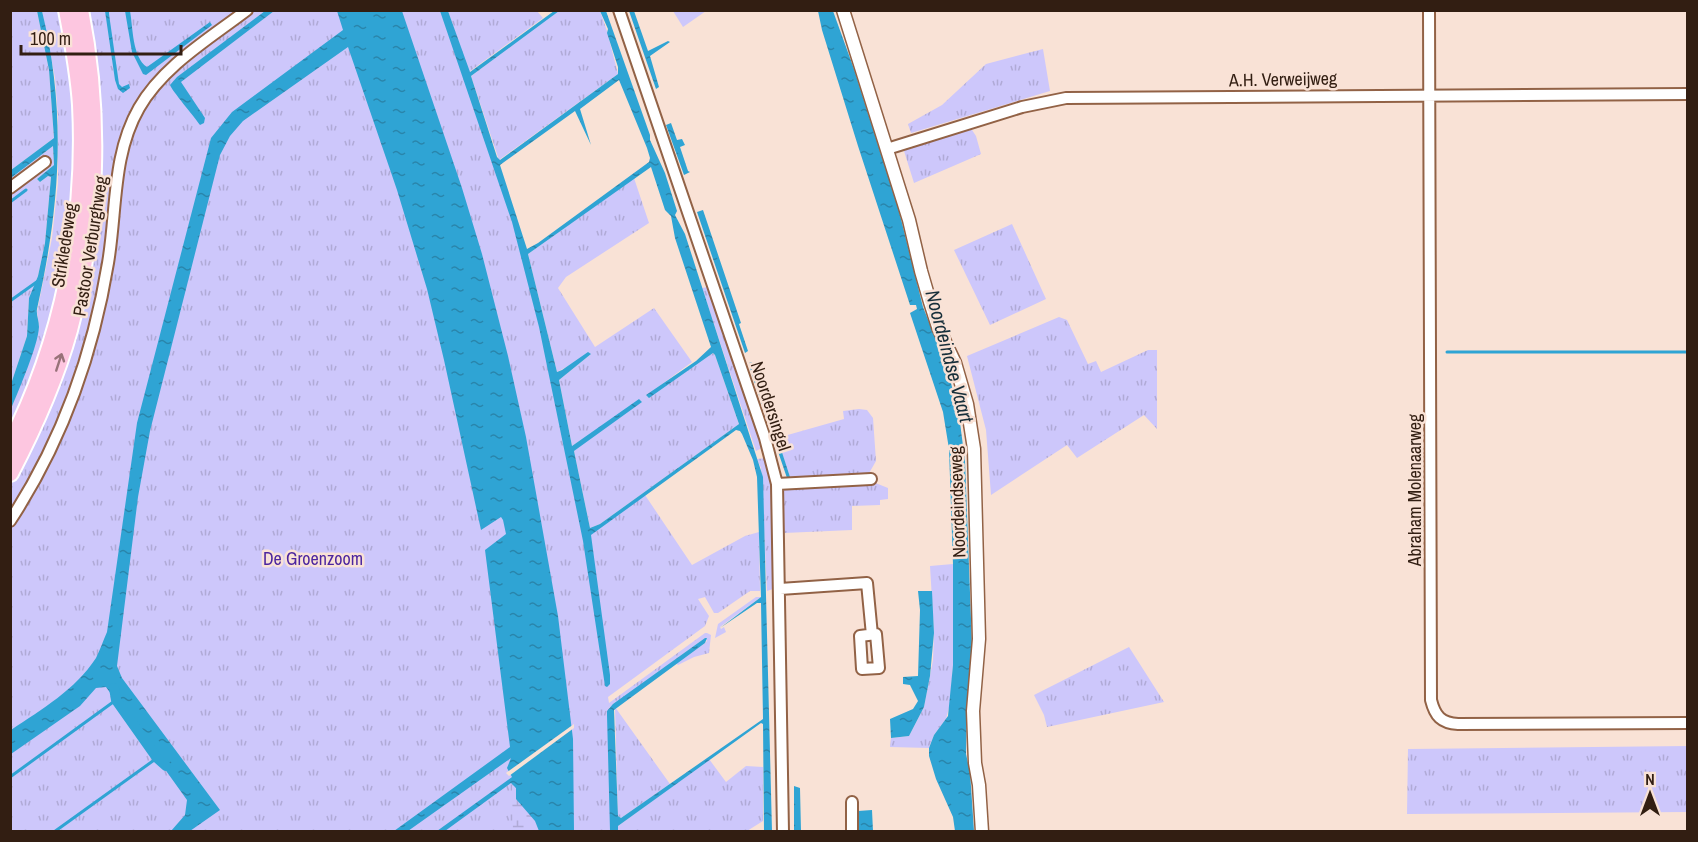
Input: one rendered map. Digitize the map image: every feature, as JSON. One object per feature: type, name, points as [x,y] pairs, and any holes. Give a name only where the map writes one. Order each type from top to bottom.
[{"type":"main road","name":"Strikledeweg","points":[[10,445],[38,381],[57,327],[77,224],[82,157],[81,104],[67,10]]},
{"type":"main road","name":"Strikledeweg","points":[[10,473],[52,381],[69,330],[88,236],[94,156],[93,105],[80,10]]},
{"type":"street","name":"Pastoor Verburghweg","points":[[10,521],[30,491],[57,437],[92,338],[108,261],[120,158],[131,123],[151,90],[166,74],[247,10]]},
{"type":"street","name":"Noordersingel","points":[[619,10],[762,427],[777,484],[783,831]]},
{"type":"street","name":"Noordeindseweg","points":[[843,10],[909,220],[938,327],[955,363],[971,426],[974,449],[979,639],[974,696],[974,740],[982,831]]},
{"type":"street","name":"Abraham Molenaarweg","points":[[1429,10],[1431,700],[1434,710],[1438,718],[1447,723],[1458,724],[1688,723]]},
{"type":"street","name":"A.H. Verweijweg","points":[[887,149],[1022,107],[1066,98],[1688,94]]},
{"type":"street","points":[[10,188],[45,162]]},
{"type":"street","points":[[777,484],[871,479]]},
{"type":"street","points":[[780,589],[867,583],[872,635]]},
{"type":"street","points":[[852,802],[852,831]]},
{"type":"green space","points":[[559,10],[600,11],[618,74],[499,160],[471,76]]},
{"type":"green space","points":[[11,11],[37,11],[49,70],[54,138],[11,170]]},
{"type":"green space","points":[[42,11],[65,11],[69,31],[78,169],[56,317],[11,438],[11,409],[39,326],[37,312],[52,238],[58,183],[58,117],[55,78]]},
{"type":"green space","name":"De Groenzoom","points":[[84,11],[443,11],[508,198],[557,388],[610,684],[590,535],[645,495],[692,565],[745,536],[759,532],[760,591],[750,591],[718,613],[714,613],[705,597],[698,599],[709,616],[705,626],[608,697],[609,703],[705,633],[711,635],[709,653],[678,665],[676,663],[705,643],[707,641],[705,638],[609,708],[613,831],[11,831],[11,528],[20,513],[92,351],[108,227],[94,302],[74,374],[46,444],[11,511],[11,478],[71,332]]},
{"type":"green space","points":[[448,11],[537,11],[543,18],[469,72]]},
{"type":"green space","points":[[673,11],[706,11],[683,27]]},
{"type":"green space","points":[[1043,49],[1050,91],[911,133],[908,124],[942,105],[986,64]]},
{"type":"green space","points":[[970,127],[976,136],[981,154],[914,183],[904,151],[917,144]]},
{"type":"green space","points":[[53,146],[54,165],[37,179],[40,182],[48,176],[51,177],[45,243],[38,276],[29,299],[27,336],[11,384],[11,178]]},
{"type":"green space","points":[[634,178],[649,223],[566,277],[558,288],[595,347],[654,308],[692,362],[646,396],[713,353],[739,424],[600,524],[590,528],[574,451],[599,428],[572,446],[559,380],[591,354],[557,372],[528,254]]},
{"type":"green space","points":[[1012,224],[1046,299],[990,325],[954,250]]},
{"type":"green space","points":[[708,287],[764,447],[756,451],[702,288]]},
{"type":"green space","points":[[1059,317],[1067,320],[1088,364],[1096,361],[1101,372],[1148,350],[1157,350],[1157,429],[1144,415],[1077,458],[1067,445],[991,495],[986,430],[967,356]]},
{"type":"green space","points":[[867,410],[873,418],[876,461],[868,475],[787,479],[790,477],[777,438],[844,419],[843,411]]},
{"type":"green space","points":[[767,458],[772,477],[776,554],[773,557],[773,578],[776,582],[773,589],[767,591],[761,468],[757,459]]},
{"type":"green space","points":[[873,482],[888,488],[888,499],[880,500],[880,505],[852,506],[852,530],[784,533],[781,504],[784,487]]},
{"type":"green space","points":[[953,564],[953,665],[950,704],[946,719],[934,735],[929,748],[890,747],[891,738],[909,736],[924,707],[933,660],[934,633],[930,566]]},
{"type":"green space","points":[[756,597],[761,597],[720,627],[721,629],[724,627],[726,632],[715,638],[718,624]]},
{"type":"green space","points":[[1129,647],[1164,702],[1047,727],[1034,695]]},
{"type":"green space","points":[[615,707],[670,784],[621,818],[618,816]]},
{"type":"green space","points":[[1687,746],[1687,812],[1407,814],[1408,749]]},
{"type":"green space","points":[[709,759],[726,782],[746,766],[763,767],[763,821],[747,831],[618,832],[618,826]]},
{"type":"green space","points":[[512,784],[516,788],[516,795],[522,806],[535,819],[539,831],[513,831]]},
{"type":"water","points":[[37,11],[42,11],[50,49],[55,87],[58,160],[51,233],[37,309],[38,335],[28,368],[11,409],[11,384],[27,336],[29,298],[38,276],[45,243],[51,177],[48,176],[40,182],[37,179],[54,165],[53,146],[11,178],[11,170],[54,138],[49,70]]},
{"type":"water","points":[[105,11],[109,11],[119,84],[122,87],[129,84],[130,88],[123,93],[118,89],[115,80]]},
{"type":"water","points":[[125,11],[130,11],[138,56],[147,67],[210,22],[212,25],[146,75],[143,74],[132,52]]},
{"type":"water","points":[[265,11],[274,11],[181,82],[205,118],[204,123],[200,125],[170,85],[177,77]]},
{"type":"water","points":[[337,11],[402,11],[482,254],[526,437],[558,616],[573,739],[574,831],[539,831],[535,821],[516,799],[516,788],[511,783],[445,831],[437,831],[512,777],[507,768],[511,758],[408,831],[394,831],[510,747],[485,550],[506,534],[501,517],[481,530],[427,289],[397,190],[348,47],[243,121],[230,136],[220,155],[150,431],[138,497],[117,666],[122,678],[220,810],[190,831],[171,831],[185,815],[187,800],[106,687],[96,688],[80,706],[11,754],[11,730],[57,698],[78,680],[96,658],[107,632],[137,423],[211,138],[232,112],[343,30]]},
{"type":"water","points":[[440,11],[448,11],[470,72],[554,11],[559,11],[471,76],[497,157],[500,160],[618,74],[618,67],[607,33],[608,29],[600,11],[606,11],[650,140],[665,173],[677,211],[675,215],[685,234],[763,477],[772,831],[764,831],[763,724],[761,723],[618,826],[618,831],[610,831],[607,711],[613,704],[707,638],[705,643],[614,710],[618,816],[621,818],[763,719],[761,603],[757,603],[720,628],[761,597],[757,477],[753,460],[742,434],[736,430],[591,535],[610,675],[610,684],[605,686],[583,541],[539,327],[512,222]],"holes":[[[619,80],[647,148],[649,162],[527,249],[500,165],[575,111],[591,145],[580,109]],[[651,167],[665,210],[671,216],[675,238],[711,347],[696,361],[646,395],[649,398],[713,353],[739,424],[600,524],[590,528],[574,451],[642,402],[639,399],[572,446],[559,380],[591,354],[588,352],[557,372],[528,254]]]},
{"type":"water","points":[[629,11],[634,11],[648,51],[670,42],[650,56],[659,87],[656,89]]},
{"type":"water","points":[[818,11],[833,11],[854,69],[899,211],[923,307],[947,367],[959,415],[965,461],[972,645],[967,701],[966,754],[970,772],[974,831],[955,831],[953,817],[936,779],[929,756],[929,748],[934,735],[948,716],[953,665],[953,564],[949,449],[943,412],[910,313],[917,309],[916,305],[910,305],[858,146]]},
{"type":"water","points":[[671,123],[677,140],[682,139],[685,145],[680,147],[690,172],[684,175],[666,125]]},
{"type":"water","points":[[703,210],[741,323],[739,324],[748,351],[745,353],[697,212]]},
{"type":"water","points":[[752,362],[790,477],[787,478],[752,375],[749,363]]},
{"type":"water","points":[[918,591],[932,591],[934,633],[930,676],[924,707],[909,736],[891,738],[890,719],[913,709],[918,701],[910,685],[903,684],[903,677],[918,676],[920,610]]},
{"type":"water","points":[[794,786],[800,788],[801,831],[794,831]]},
{"type":"water","points":[[872,810],[873,831],[858,831],[858,811]]},
{"type":"pier","points":[[574,724],[574,728],[509,776],[506,773]]},
{"type":"waterway","points":[[10,202],[26,190]]},
{"type":"waterway","points":[[10,301],[38,281]]},
{"type":"waterway","points":[[1447,352],[1688,352]]},
{"type":"waterway","points":[[114,688],[116,700],[157,758],[166,766]]},
{"type":"waterway","points":[[10,777],[116,700]]},
{"type":"waterway","points":[[54,832],[157,758]]},
{"type":"water label","name":"Noordeindse Vaart","points":[[950,356]]}]
